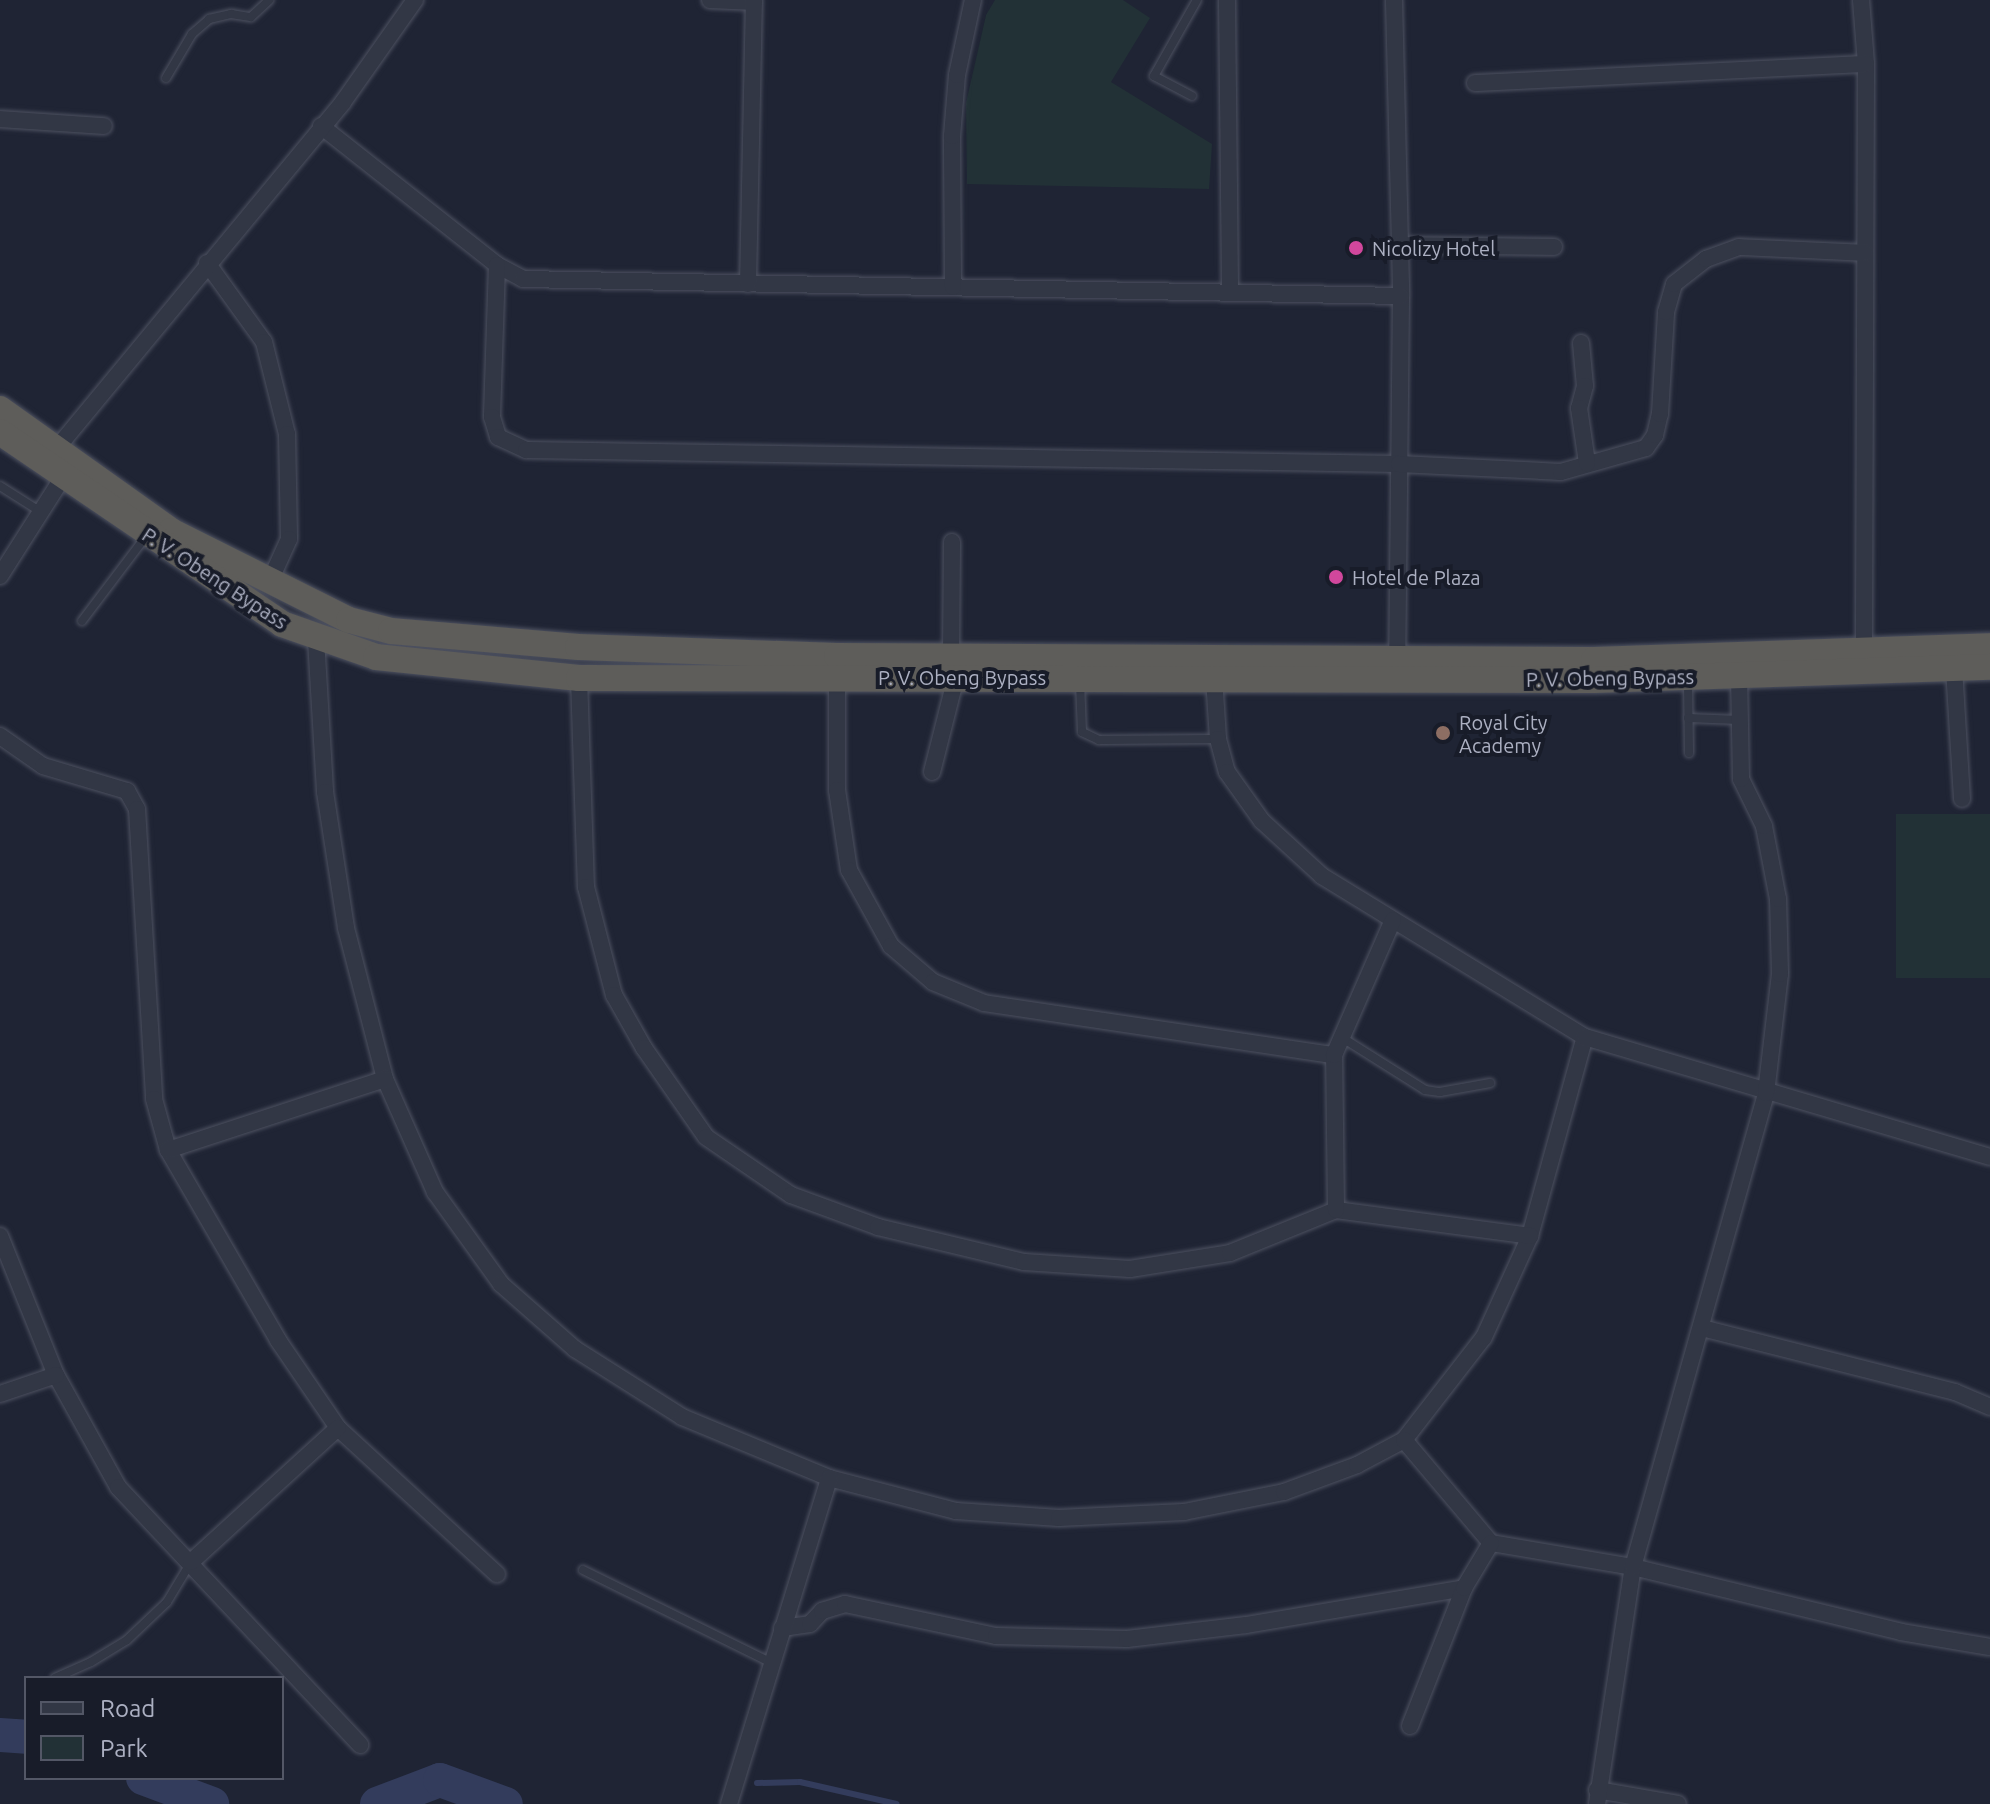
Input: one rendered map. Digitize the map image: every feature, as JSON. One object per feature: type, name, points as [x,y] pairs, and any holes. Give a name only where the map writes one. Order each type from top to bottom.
[{"type":"highway","name":"P. V. Obeng Bypass","points":[[0,409],[171,531],[269,583],[349,620],[391,631],[578,647],[837,656],[1080,677],[1214,678],[1990,646]]},
{"type":"highway","name":"P. V. Obeng Bypass","points":[[0,432],[147,535],[282,624],[316,639],[376,657],[579,678],[837,676],[954,666],[1397,669],[1687,676],[1990,667]]},
{"type":"street","points":[[57,448],[343,102],[415,0]]},
{"type":"street","points":[[710,0],[754,1],[748,284]]},
{"type":"street","points":[[953,287],[952,136],[957,75],[973,0]]},
{"type":"street","points":[[1227,0],[1230,293]]},
{"type":"street","points":[[1394,0],[1401,296],[1397,669]]},
{"type":"street","points":[[1861,0],[1866,64],[1864,651]]},
{"type":"street","points":[[1475,83],[1866,64]]},
{"type":"street","points":[[0,119],[104,126]]},
{"type":"street","points":[[321,126],[497,265],[523,279],[1401,296]]},
{"type":"street","points":[[1400,245],[1554,247]]},
{"type":"street","points":[[497,265],[492,417],[498,437],[526,450],[1399,464],[1561,472],[1646,448],[1655,435],[1660,414],[1666,312],[1674,284],[1706,259],[1739,247],[1865,253]]},
{"type":"street","points":[[207,263],[264,342],[287,434],[289,539],[269,583]]},
{"type":"street","points":[[1581,343],[1585,386],[1579,408],[1587,463]]},
{"type":"street","points":[[0,576],[7,551],[41,512],[63,477]]},
{"type":"street","points":[[932,772],[954,666],[952,542]]},
{"type":"street","points":[[316,639],[325,792],[346,928],[385,1079],[435,1192],[501,1284],[575,1349],[682,1417],[829,1478],[956,1511],[1059,1518],[1184,1512],[1284,1492],[1357,1465],[1404,1440],[1484,1337],[1530,1236],[1585,1037]]},
{"type":"street","points":[[1954,668],[1962,799]]},
{"type":"street","points":[[1678,1804],[1597,1797],[1633,1567],[1766,1093],[1780,974],[1778,899],[1764,826],[1741,779],[1739,675]]},
{"type":"street","points":[[837,676],[837,790],[849,870],[891,946],[933,982],[984,1003],[1334,1055]]},
{"type":"street","points":[[579,678],[586,887],[614,995],[644,1048],[706,1137],[791,1195],[878,1227],[1024,1262],[1130,1269],[1230,1253],[1336,1210],[1530,1236]]},
{"type":"street","points":[[1214,678],[1218,739],[1227,772],[1262,821],[1322,876],[1393,920],[1585,1037],[1990,1157]]},
{"type":"street","points":[[0,736],[43,766],[127,791],[137,809],[154,1099],[168,1150],[278,1340],[338,1428],[497,1574]]},
{"type":"street","points":[[1336,1210],[1334,1055],[1393,920]]},
{"type":"street","points":[[168,1150],[385,1079]]},
{"type":"street","points":[[0,1236],[56,1375],[118,1487],[360,1745]]},
{"type":"street","points":[[1702,1328],[1955,1392],[1990,1407]]},
{"type":"street","points":[[0,1394],[56,1375]]},
{"type":"street","points":[[191,1562],[338,1428]]},
{"type":"street","points":[[1404,1440],[1491,1543],[1633,1567],[1901,1632],[1990,1647]]},
{"type":"street","points":[[729,1804],[770,1662],[829,1478]]},
{"type":"street","points":[[1410,1726],[1464,1588],[1491,1543]]},
{"type":"street","points":[[782,1628],[810,1624],[822,1611],[845,1604],[996,1636],[1127,1639],[1246,1625],[1464,1588]]},
{"type":"lane","points":[[166,78],[192,34],[209,19],[231,14],[251,17],[269,0]]},
{"type":"lane","points":[[1192,96],[1154,76],[1197,0]]},
{"type":"lane","points":[[0,486],[41,512]]},
{"type":"lane","points":[[82,621],[147,535]]},
{"type":"lane","points":[[1687,676],[1689,753]]},
{"type":"lane","points":[[1080,677],[1082,732],[1099,740],[1218,739]]},
{"type":"lane","points":[[1688,718],[1740,720]]},
{"type":"lane","points":[[1341,1037],[1425,1090],[1440,1092],[1490,1083]]},
{"type":"lane","points":[[60,1676],[91,1662],[127,1640],[167,1602],[191,1562]]},
{"type":"lane","points":[[583,1570],[770,1662]]},
{"type":"green space","points":[[995,0],[1123,0],[1150,18],[1111,82],[1212,144],[1209,189],[967,184],[966,103],[986,15]]},
{"type":"green space","points":[[1896,814],[1990,814],[1990,978],[1896,978]]},
{"type":"waterway","points":[[0,1735],[24,1737]]},
{"type":"waterway","points":[[148,1780],[212,1804]]},
{"type":"waterway","points":[[377,1804],[440,1780],[506,1804]]},
{"type":"waterway","points":[[757,1783],[800,1782],[897,1804]]},
{"type":"place","name":"Nicolizy Hotel","points":[[1356,248]]},
{"type":"place","name":"Hotel de Plaza","points":[[1336,577]]},
{"type":"place","name":"Royal City Academy","points":[[1443,733]]}]
